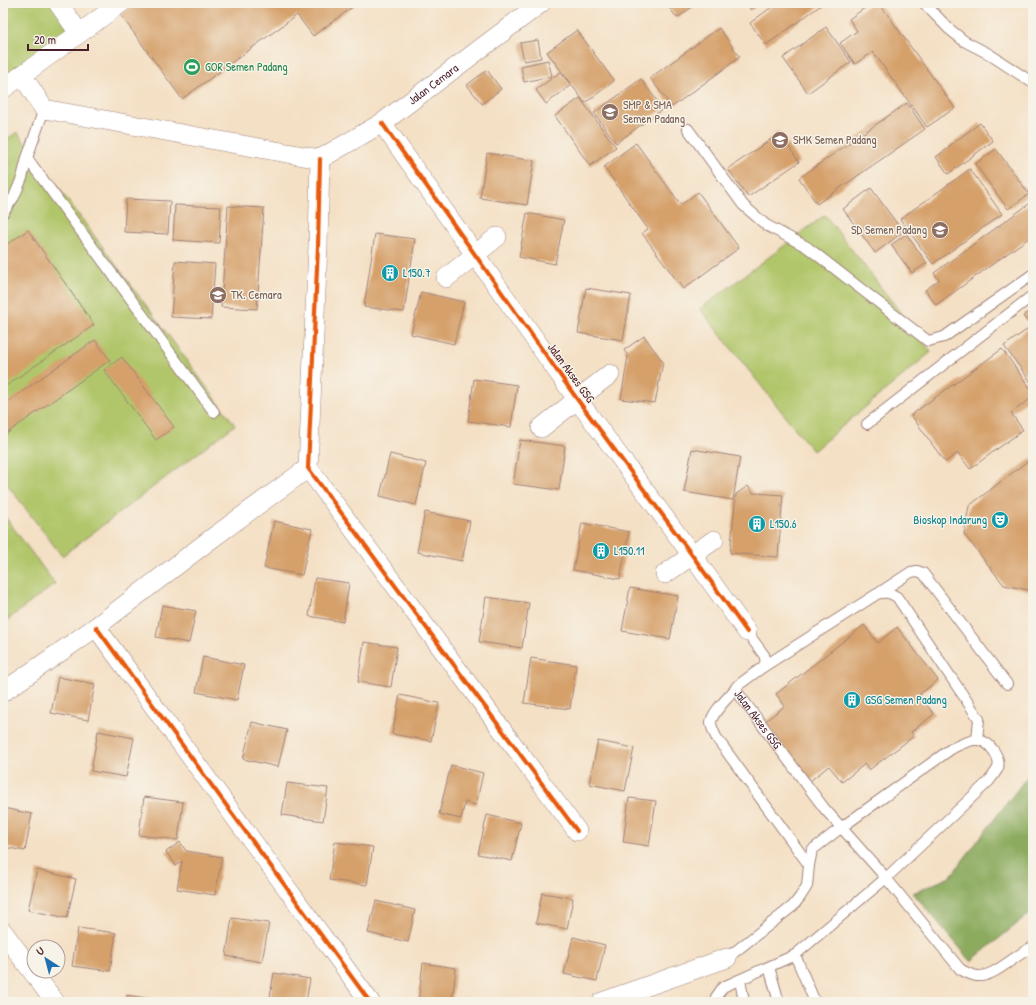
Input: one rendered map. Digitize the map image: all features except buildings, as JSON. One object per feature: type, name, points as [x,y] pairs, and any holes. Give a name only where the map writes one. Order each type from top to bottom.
[{"type":"street","points":[[58,3],[79,33]]},
{"type":"street","points":[[3,89],[121,3]]},
{"type":"street","name":"Jalan Cemara","points":[[320,159],[382,123],[541,3]]},
{"type":"street","points":[[22,75],[44,109],[320,159],[308,468],[577,831]]},
{"type":"street","name":"Jalan Akses GSG","points":[[382,123],[577,399],[747,632]]},
{"type":"street","points":[[446,278],[497,237]]},
{"type":"street","points":[[541,428],[610,374]]},
{"type":"street","points":[[3,692],[96,627],[207,542],[308,468]]},
{"type":"street","points":[[665,574],[714,540]]},
{"type":"street","points":[[96,627],[370,1002]]},
{"type":"street","points":[[3,932],[55,1002]]},
{"type":"street","points":[[602,1002],[727,958]]},
{"type":"lane","points":[[924,3],[948,28],[964,41],[1033,82]]},
{"type":"lane","points":[[3,213],[14,197],[22,178],[27,158],[44,109]]},
{"type":"lane","points":[[688,129],[743,205],[766,225],[807,247],[928,341],[944,337],[1033,274]]},
{"type":"lane","points":[[27,158],[214,412]]},
{"type":"lane","points":[[867,424],[1033,295]]},
{"type":"lane","points":[[763,667],[911,572],[918,571],[923,573],[1007,684]]},
{"type":"lane","points":[[877,594],[883,592],[890,593],[897,597],[979,719],[977,740]]},
{"type":"lane","name":"Jalan Akses GSG","points":[[747,632],[766,659],[766,664],[737,686],[736,688],[738,693],[824,808],[886,878],[960,969],[969,974],[979,976],[991,974],[1033,947]]},
{"type":"lane","points":[[736,688],[715,713],[711,722],[712,728],[716,737],[809,865]]},
{"type":"lane","points":[[715,1002],[716,997],[724,987],[795,955],[886,878],[989,781],[997,769],[998,762],[996,753],[987,744],[977,740],[951,749],[842,827],[812,850],[807,886],[793,906],[727,958]]},
{"type":"lane","points":[[795,955],[814,1002]]},
{"type":"lane","points":[[769,967],[778,1002]]},
{"type":"lane","points":[[740,980],[744,1002]]},
{"type":"green space","points":[[3,3],[51,3],[67,25],[66,33],[4,75],[3,73]]},
{"type":"green space","points":[[17,132],[235,425],[62,556],[3,479],[3,142]]},
{"type":"green space","points":[[825,215],[931,352],[813,451],[700,309]]},
{"type":"green space","points":[[3,514],[55,584],[3,623]]},
{"type":"green space","points":[[1033,769],[1033,911],[971,961],[913,893],[950,877]]},
{"type":"cycle path","points":[[382,123],[577,399],[747,632]]},
{"type":"cycle path","points":[[320,159],[318,246],[308,468],[577,831]]},
{"type":"cycle path","points":[[96,627],[370,1002]]},
{"type":"place","name":"GOR Semen Padang","points":[[192,67]]},
{"type":"place","name":"SMP & SMA Semen Padang","points":[[610,112]]},
{"type":"place","name":"SMK Semen Padang","points":[[780,140]]},
{"type":"place","name":"SD Semen Padang","points":[[940,230]]},
{"type":"place","name":"L150.7","points":[[390,273]]},
{"type":"place","name":"TK. Cemara","points":[[218,295]]},
{"type":"place","name":"Bioskop Indarung","points":[[1000,520]]},
{"type":"place","name":"L150.6","points":[[757,524]]},
{"type":"place","name":"L150.11","points":[[601,551]]},
{"type":"place","name":"GSG Semen Padang","points":[[852,700]]}]
